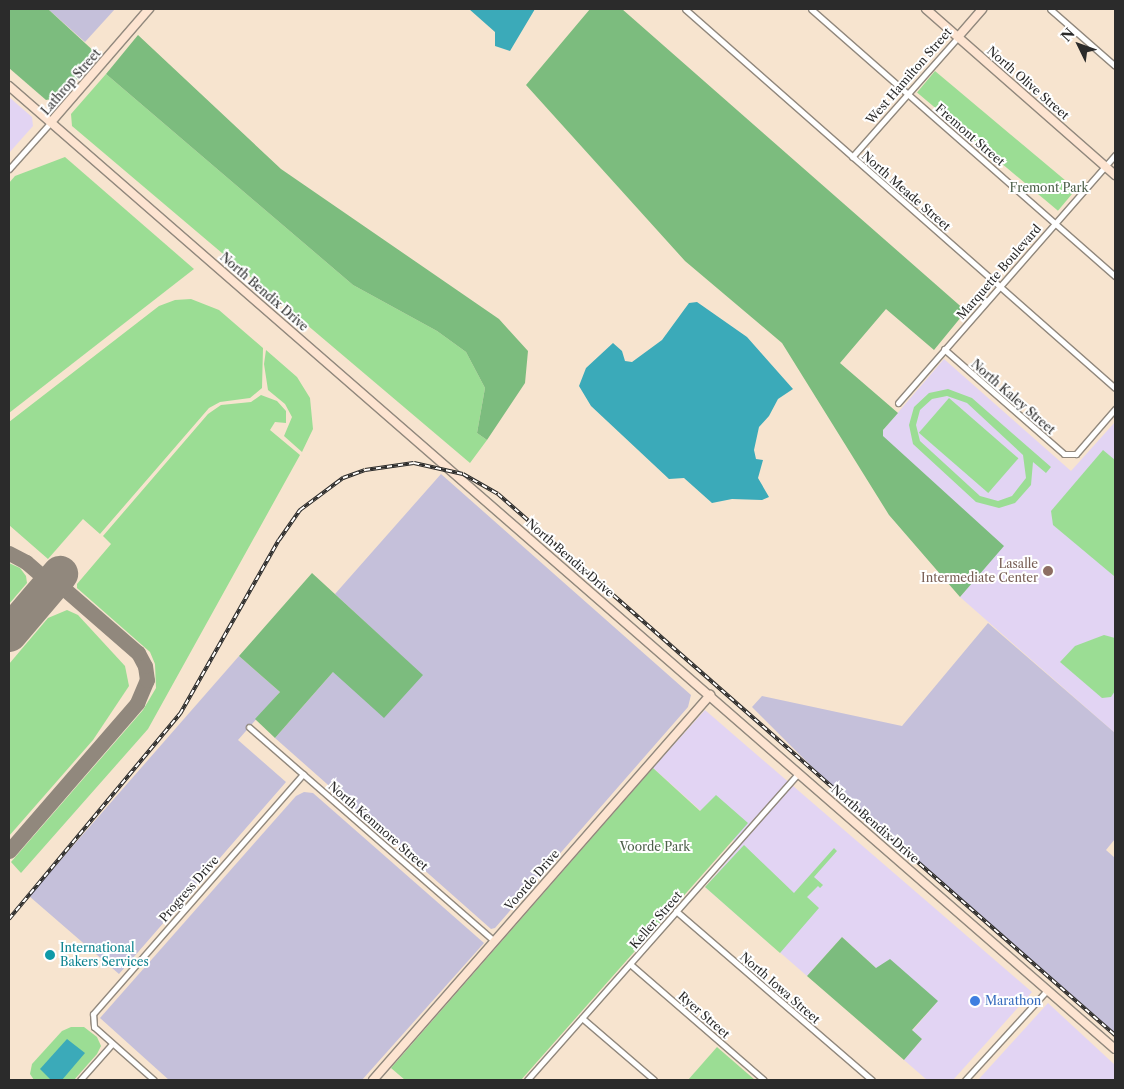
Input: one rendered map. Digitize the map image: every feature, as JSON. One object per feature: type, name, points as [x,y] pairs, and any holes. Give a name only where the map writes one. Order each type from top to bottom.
[{"type":"street","name":"Lathrop Street","points":[[9,170],[149,9]]},
{"type":"street","name":"North Meade Street","points":[[685,9],[1115,388]]},
{"type":"street","name":"Fremont Street","points":[[811,9],[1115,276]]},
{"type":"street","name":"North Olive Street","points":[[926,9],[1115,175]]},
{"type":"street","name":"West Hamilton Street","points":[[852,157],[982,9]]},
{"type":"street","points":[[1050,9],[1115,66]]},
{"type":"street","name":"North Bendix Drive","points":[[9,86],[1115,1049]]},
{"type":"street","name":"Marquette Boulevard","points":[[898,403],[1115,154]]},
{"type":"street","name":"North Kaley Street","points":[[944,349],[1064,454],[1071,456],[1115,410]]},
{"type":"street","name":"Voorde Drive","points":[[373,1080],[710,695]]},
{"type":"street","name":"North Kenmore Street","points":[[249,727],[494,941]]},
{"type":"street","name":"Keller Street","points":[[527,1080],[799,773]]},
{"type":"street","name":"Progress Drive","points":[[112,1044],[94,1027],[91,1019],[303,774]]},
{"type":"street","name":"North Iowa Street","points":[[676,911],[872,1080]]},
{"type":"street","name":"Ryer Street","points":[[630,964],[764,1080]]},
{"type":"street","points":[[965,1080],[1048,989]]},
{"type":"street","points":[[582,1018],[654,1080]]},
{"type":"street","points":[[80,1080],[112,1044],[154,1080]]},
{"type":"shaded area","points":[[48,9],[115,9],[85,42]]},
{"type":"shaded area","points":[[9,97],[32,117],[33,126],[9,153]]},
{"type":"shaded area","name":"Lasalle Intermediate Center","points":[[944,359],[1071,471],[1115,422],[1115,733],[960,597],[1003,546],[882,436],[883,430]]},
{"type":"shaded area","points":[[441,474],[691,695],[688,707],[495,928],[491,929],[275,738],[333,672],[422,675],[335,594]]},
{"type":"shaded area","points":[[988,623],[1115,733],[1115,839],[1106,850],[1115,858],[1115,1033],[816,771],[752,707],[762,696],[902,726]]},
{"type":"shaded area","points":[[239,656],[280,692],[238,740],[286,782],[119,974],[29,896]]},
{"type":"shaded area","points":[[705,710],[1032,992],[953,1080],[927,1080],[904,1060],[922,1039],[912,1031],[937,1002],[876,968],[842,937],[807,976],[705,887],[740,846],[653,768]]},
{"type":"shaded area","points":[[304,792],[313,793],[484,943],[362,1080],[169,1080],[100,1018],[296,796]]},
{"type":"shaded area","points":[[1048,1003],[1115,1065],[1115,1080],[978,1080]]},
{"type":"green space","points":[[9,9],[48,9],[98,55],[62,97],[46,100],[9,68]]},
{"type":"green space","points":[[590,9],[622,9],[966,311],[934,350],[886,309],[840,363],[898,413],[883,430],[883,436],[1004,546],[960,597],[889,515],[782,343],[685,261],[526,85]]},
{"type":"green space","points":[[138,35],[281,169],[499,319],[528,351],[525,383],[487,440],[477,433],[485,388],[466,352],[437,331],[353,285],[106,74]]},
{"type":"green space","name":"Fremont Park","points":[[935,71],[1076,189],[1058,211],[917,92]]},
{"type":"green space","points":[[106,74],[353,285],[437,331],[466,352],[485,388],[477,433],[487,440],[470,463],[72,126],[71,114]]},
{"type":"green space","points":[[65,157],[194,269],[9,413],[9,183],[15,176]]},
{"type":"green space","points":[[191,299],[219,310],[263,348],[262,388],[250,398],[220,402],[209,408],[100,534],[83,519],[48,559],[9,525],[9,422],[159,306],[175,300]]},
{"type":"green space","points":[[266,350],[297,377],[310,398],[313,429],[302,452],[284,436],[292,417],[285,404],[268,390],[264,364]]},
{"type":"green space","points":[[948,389],[972,398],[1051,467],[1046,473],[1033,462],[1031,485],[1015,503],[999,508],[976,502],[913,444],[909,425],[914,407],[929,393]],"holes":[[[947,396],[967,403],[1023,455],[1026,478],[1012,496],[998,501],[980,496],[920,441],[916,425],[920,410],[932,399]]]},
{"type":"green space","points":[[261,395],[277,401],[286,411],[286,423],[275,422],[270,430],[300,455],[148,729],[21,873],[11,862],[143,710],[156,688],[155,664],[150,652],[77,588],[77,584],[111,544],[103,536],[208,414],[221,405],[251,402]]},
{"type":"green space","points":[[949,398],[1018,458],[988,493],[919,433]]},
{"type":"green space","points":[[1103,450],[1115,460],[1114,576],[1053,525],[1051,511]]},
{"type":"green space","points":[[9,563],[20,568],[26,576],[27,583],[9,604]]},
{"type":"green space","points":[[312,573],[423,675],[384,718],[333,672],[275,738],[255,719],[280,692],[239,656]]},
{"type":"green space","points":[[67,610],[78,615],[125,666],[129,686],[93,740],[9,836],[9,664],[48,618]]},
{"type":"green space","points":[[1104,635],[1115,638],[1115,691],[1111,697],[1102,698],[1060,662],[1075,646]]},
{"type":"green space","name":"Voorde Park","points":[[653,768],[700,811],[716,795],[748,823],[521,1080],[405,1080],[391,1068]]},
{"type":"green space","points":[[744,845],[794,893],[834,848],[837,851],[814,877],[823,885],[820,888],[818,886],[807,897],[819,908],[780,953],[705,887]]},
{"type":"green space","points":[[842,937],[876,968],[890,959],[938,1001],[912,1030],[922,1039],[904,1060],[807,976]]},
{"type":"green space","points":[[71,1027],[84,1027],[97,1037],[101,1046],[97,1054],[74,1080],[34,1080],[30,1074],[32,1064],[62,1031]]},
{"type":"green space","points":[[717,1047],[755,1080],[688,1080]]},
{"type":"water","points":[[469,9],[535,9],[510,51],[495,46],[495,32]]},
{"type":"water","points":[[697,302],[747,337],[793,389],[778,399],[769,416],[759,427],[754,450],[756,459],[763,460],[758,478],[769,497],[762,500],[732,499],[712,503],[684,478],[669,479],[591,406],[579,386],[586,368],[613,343],[622,351],[625,361],[632,362],[662,340],[689,303]]},
{"type":"water","points":[[67,1039],[85,1053],[62,1080],[51,1080],[40,1069]]},
{"type":"taxiway","points":[[9,553],[26,562],[51,584]]},
{"type":"taxiway","points":[[9,851],[137,703],[147,680],[145,666],[138,653],[54,580]]},
{"type":"runway","points":[[9,634],[60,574]]},
{"type":"railway","points":[[9,919],[180,714],[279,540],[300,510],[343,478],[365,470],[414,463],[463,474],[498,494],[1115,1035]]},
{"type":"place","name":"Lasalle Intermediate Center","points":[[1048,571]]},
{"type":"place","name":"International Bakers Services","points":[[50,955]]},
{"type":"place","name":"Marathon","points":[[975,1001]]}]
